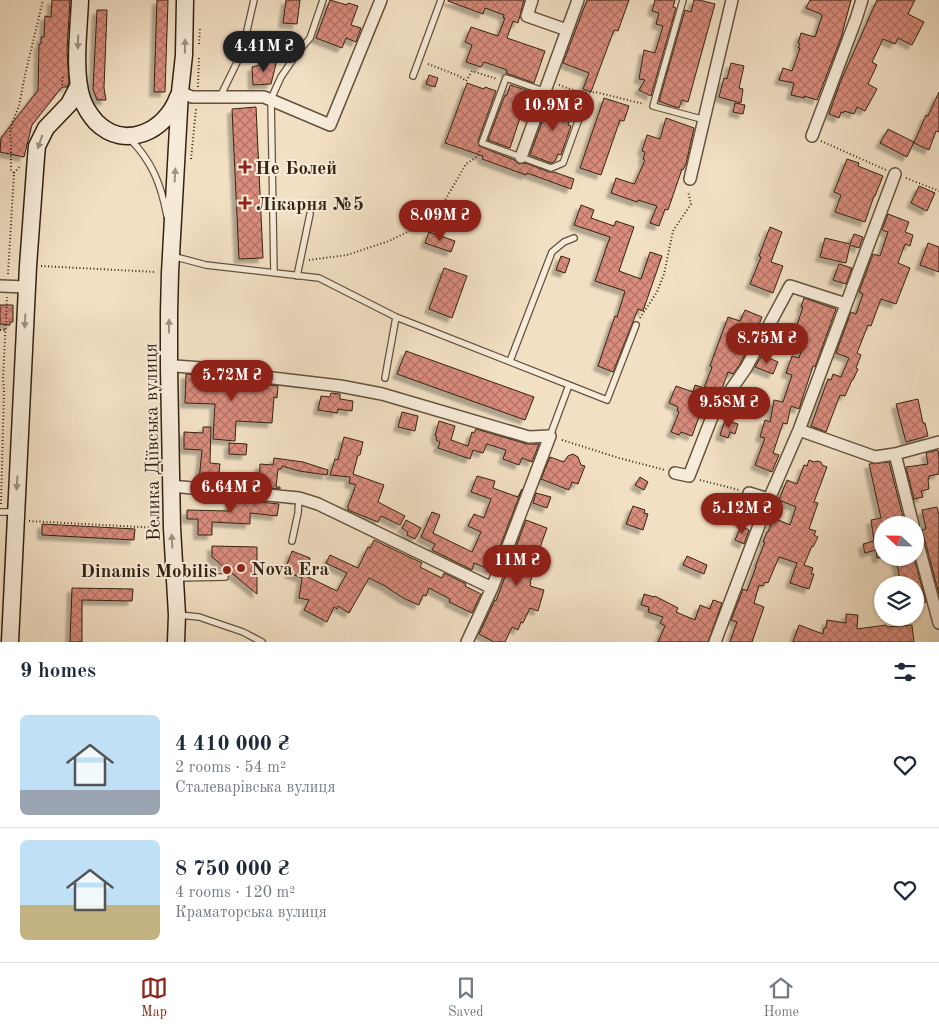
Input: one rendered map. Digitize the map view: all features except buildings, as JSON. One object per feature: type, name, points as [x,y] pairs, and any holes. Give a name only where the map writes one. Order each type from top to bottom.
[{"type":"main road","name":"Велика Діївська вулиця","points":[[80,0],[79,85],[82,100],[88,112],[100,125],[110,132],[122,136],[144,134],[154,128],[170,112],[180,92]]},
{"type":"main road","name":"Велика Діївська вулиця","points":[[176,642],[177,615],[172,528],[168,367],[171,249],[180,92],[184,56],[185,0]]},
{"type":"main road","points":[[10,642],[8,514],[37,146],[46,128],[69,104],[79,85]]},
{"type":"street","points":[[180,92],[192,97],[264,96],[330,125],[381,0]]},
{"type":"street","points":[[532,0],[527,16],[567,30]]},
{"type":"street","points":[[521,157],[578,0]]},
{"type":"street","points":[[690,179],[732,0]]},
{"type":"street","points":[[812,136],[862,0]]},
{"type":"street","points":[[715,642],[769,499],[799,430],[895,174]]},
{"type":"street","points":[[4,286],[27,287]]},
{"type":"street","points":[[675,472],[689,476],[712,417],[746,368],[790,286],[846,304]]},
{"type":"street","points":[[168,367],[215,369],[247,375],[340,386],[382,394],[529,437],[550,436],[492,588],[467,642]]},
{"type":"street","points":[[799,430],[875,457],[895,454],[939,442]]},
{"type":"street","points":[[895,454],[911,516]]},
{"type":"street","points":[[171,486],[299,498],[318,504],[492,588]]},
{"type":"street","points":[[749,493],[769,499]]},
{"type":"street","points":[[924,566],[939,623]]},
{"type":"lane","points":[[220,98],[242,52],[254,0]]},
{"type":"lane","points":[[274,273],[271,99],[281,77],[310,38],[323,0]]},
{"type":"lane","points":[[413,76],[442,0]]},
{"type":"lane","points":[[683,0],[653,106],[704,120]]},
{"type":"lane","points":[[506,78],[546,86],[575,102],[580,116],[563,163],[551,168],[482,143],[506,78]]},
{"type":"lane","name":"Велика Діївська вулиця","points":[[122,136],[129,138],[138,148],[157,177],[162,193],[171,249]]},
{"type":"lane","points":[[297,276],[310,214]]},
{"type":"lane","points":[[510,361],[552,252],[564,242],[574,238]]},
{"type":"lane","points":[[171,249],[206,265],[319,278],[396,317],[608,400],[636,325]]},
{"type":"lane","points":[[385,378],[396,317]]},
{"type":"lane","points":[[550,436],[569,385]]},
{"type":"lane","points":[[292,541],[299,498]]},
{"type":"lane","points":[[174,578],[225,578]]},
{"type":"lane","points":[[177,615],[199,617],[243,632],[262,642]]},
{"type":"path","points":[[42,0],[19,106],[12,122],[10,134],[12,139],[11,170],[14,173],[4,286],[3,379],[8,514],[172,528]]},
{"type":"path","points":[[419,61],[466,80],[472,70],[504,82]]},
{"type":"path","points":[[62,90],[63,71]]},
{"type":"path","points":[[546,86],[590,94],[595,92],[653,106]]},
{"type":"path","points":[[812,136],[895,174],[939,191]]},
{"type":"path","points":[[300,261],[348,254],[389,241],[424,223],[444,202],[466,164],[478,156],[482,143]]},
{"type":"path","points":[[14,173],[23,163]]},
{"type":"path","points":[[636,325],[657,292],[664,274],[673,231],[691,204],[688,192],[690,179]]},
{"type":"path","points":[[28,266],[170,272]]},
{"type":"path","points":[[0,330],[5,330]]},
{"type":"path","points":[[550,436],[602,453],[675,472]]},
{"type":"path","points":[[689,476],[749,493]]},
{"type":"place","name":"Не Болей","points":[[245,167]]},
{"type":"place","name":"Лікарня №5","points":[[245,203]]},
{"type":"place","name":"Nova Era","points":[[241,568]]},
{"type":"place","name":"Dinamis Mobilis","points":[[227,570]]}]
